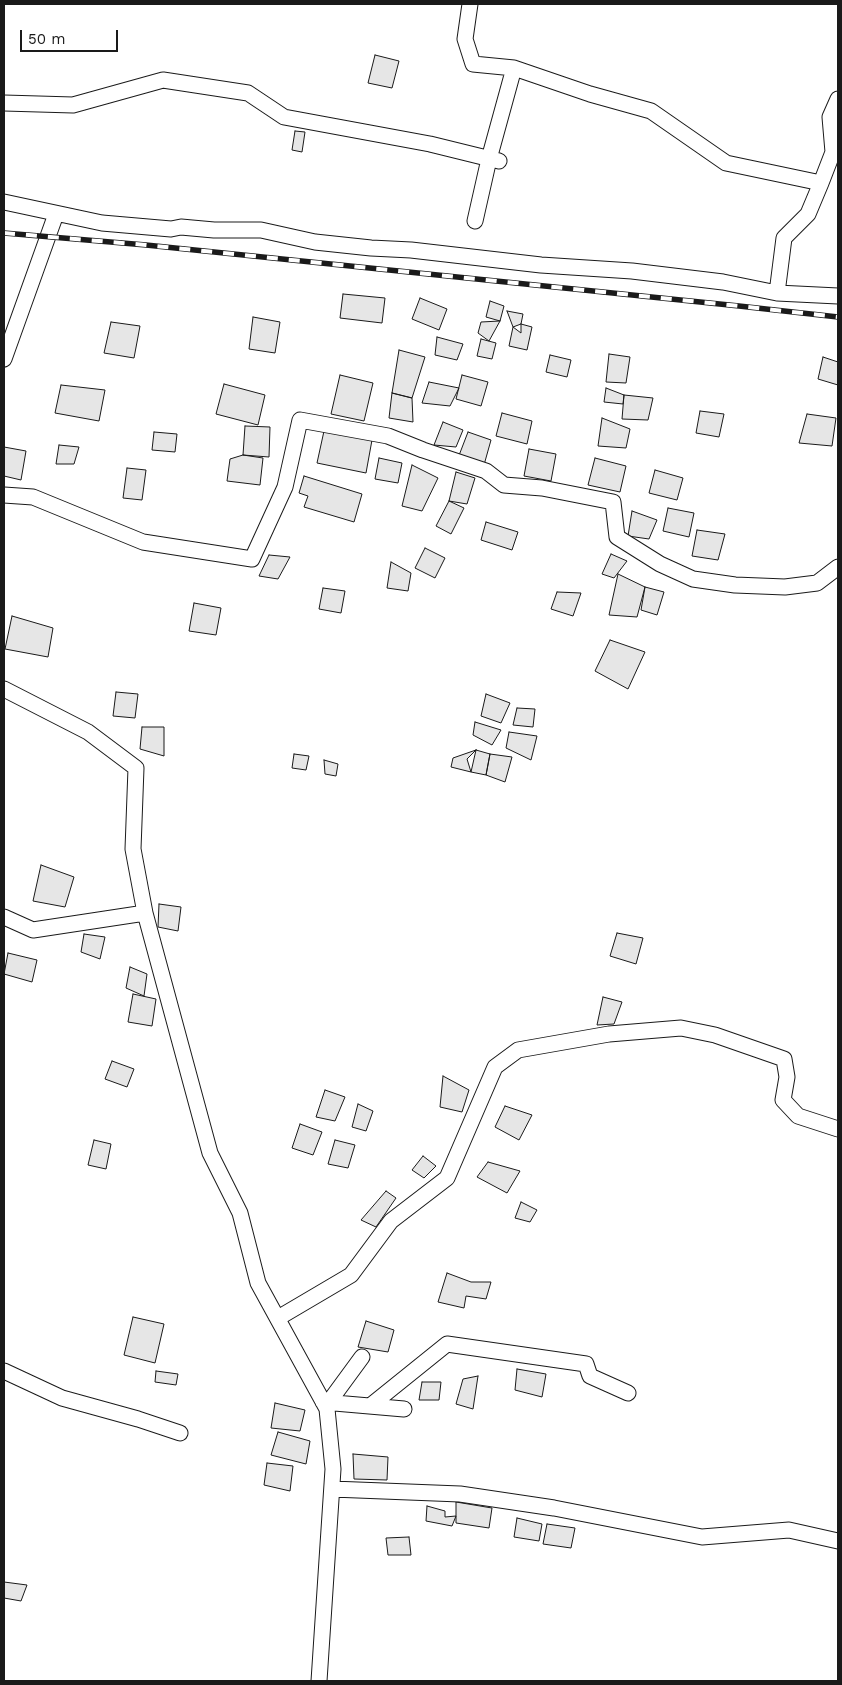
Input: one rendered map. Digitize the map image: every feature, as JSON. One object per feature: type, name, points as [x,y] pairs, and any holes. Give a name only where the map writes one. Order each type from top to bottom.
[{"type":"street","points":[[470,4],[465,39],[473,64],[514,68],[590,94],[650,111],[726,163],[821,183]]},
{"type":"street","points":[[475,221],[494,160],[514,68]]},
{"type":"street","points":[[4,103],[73,105],[163,80],[248,93],[284,117],[430,144],[494,160]]},
{"type":"street","points":[[777,293],[784,238],[808,214],[833,152],[830,117],[838,98]]},
{"type":"street","points":[[4,202],[102,223],[171,229],[181,226],[214,230],[261,230],[315,242],[723,282],[777,293],[838,296]]},
{"type":"street","points":[[4,359],[8,334],[56,214]]},
{"type":"street","points":[[4,495],[33,497],[143,542],[252,559],[284,487],[300,420],[388,436],[486,471],[504,485],[542,488],[613,502],[617,537],[660,564],[693,579],[735,585],[785,588],[817,583],[838,567]]},
{"type":"street","points":[[4,689],[88,732],[136,768],[133,848],[145,914],[210,1153],[240,1213],[258,1282],[326,1402],[328,1410],[333,1469],[319,1681]]},
{"type":"street","points":[[4,917],[33,930],[145,914]]},
{"type":"street","points":[[278,1318],[351,1275],[390,1221],[447,1178],[495,1067],[518,1050],[609,1034],[681,1028],[715,1035],[784,1059],[787,1077],[782,1100],[798,1116],[838,1129]]},
{"type":"street","points":[[370,1406],[447,1344],[586,1364],[590,1376],[628,1393]]},
{"type":"street","points":[[326,1402],[362,1357]]},
{"type":"street","points":[[4,1371],[62,1398],[180,1433]]},
{"type":"street","points":[[326,1402],[404,1408]]},
{"type":"street","points":[[332,1489],[460,1494],[554,1508],[702,1537],[789,1530],[838,1541]]},
{"type":"building","points":[[375,55],[399,61],[392,88],[368,83]]},
{"type":"building","points":[[295,131],[305,132],[302,152],[292,150]]},
{"type":"building","points":[[343,294],[385,298],[382,323],[340,318]]},
{"type":"building","points":[[420,298],[447,309],[439,330],[412,319]]},
{"type":"building","points":[[490,301],[504,306],[500,321],[486,317]]},
{"type":"building","points":[[507,311],[523,314],[521,324],[513,327]]},
{"type":"building","points":[[253,317],[280,322],[275,353],[249,349]]},
{"type":"building","points":[[500,321],[489,341],[478,333],[481,322]]},
{"type":"building","points":[[111,322],[140,326],[134,358],[104,353]]},
{"type":"building","points":[[521,324],[532,327],[527,350],[509,346],[513,327],[521,333]]},
{"type":"building","points":[[437,337],[463,344],[457,360],[435,355]]},
{"type":"building","points":[[481,339],[496,343],[492,359],[477,356]]},
{"type":"building","points":[[399,350],[425,357],[412,398],[392,393]]},
{"type":"building","points":[[609,354],[630,357],[626,383],[606,382]]},
{"type":"building","points":[[550,355],[571,360],[567,377],[546,372]]},
{"type":"building","points":[[823,357],[838,362],[838,385],[818,379]]},
{"type":"building","points":[[340,375],[373,383],[364,421],[331,414]]},
{"type":"building","points":[[462,375],[488,382],[481,406],[456,399]]},
{"type":"building","points":[[429,382],[459,388],[450,406],[422,403]]},
{"type":"building","points":[[224,384],[265,395],[258,425],[216,414]]},
{"type":"building","points":[[61,385],[105,390],[99,421],[55,413]]},
{"type":"building","points":[[606,388],[624,395],[623,404],[604,402]]},
{"type":"building","points":[[392,393],[412,398],[413,422],[389,418]]},
{"type":"building","points":[[624,395],[653,398],[648,420],[622,419]]},
{"type":"building","points":[[700,411],[724,414],[719,437],[696,433]]},
{"type":"building","points":[[502,413],[532,421],[527,444],[496,436]]},
{"type":"building","points":[[807,414],[836,418],[832,446],[799,443]]},
{"type":"building","points":[[602,418],[630,429],[626,448],[598,446]]},
{"type":"building","points":[[443,422],[463,430],[456,447],[434,445]]},
{"type":"building","points":[[245,426],[270,427],[269,457],[243,455]]},
{"type":"building","points":[[324,431],[372,440],[366,473],[317,463]]},
{"type":"building","points":[[154,432],[177,434],[175,452],[152,450]]},
{"type":"building","points":[[468,432],[491,440],[484,465],[458,458]]},
{"type":"building","points":[[59,445],[79,447],[74,464],[56,464]]},
{"type":"building","points":[[4,447],[26,451],[21,480],[4,476]]},
{"type":"building","points":[[529,449],[556,454],[551,481],[524,476]]},
{"type":"building","points":[[243,455],[263,458],[260,485],[227,481],[230,459]]},
{"type":"building","points":[[379,458],[402,463],[398,483],[375,479]]},
{"type":"building","points":[[595,458],[626,466],[620,492],[588,485]]},
{"type":"building","points":[[412,465],[438,478],[422,511],[402,506]]},
{"type":"building","points":[[127,468],[146,470],[142,500],[123,498]]},
{"type":"building","points":[[655,470],[683,478],[677,500],[649,493]]},
{"type":"building","points":[[456,472],[475,478],[467,504],[449,501]]},
{"type":"building","points":[[304,476],[362,494],[354,522],[304,507],[308,496],[299,493]]},
{"type":"building","points":[[449,501],[464,508],[451,534],[436,526]]},
{"type":"building","points":[[668,508],[694,513],[689,537],[663,531]]},
{"type":"building","points":[[632,511],[657,520],[649,539],[628,536]]},
{"type":"building","points":[[486,522],[518,532],[512,550],[481,540]]},
{"type":"building","points":[[697,530],[725,534],[718,560],[692,556]]},
{"type":"building","points":[[425,548],[445,558],[435,578],[415,568]]},
{"type":"building","points":[[611,554],[627,561],[614,578],[602,574]]},
{"type":"building","points":[[269,555],[290,557],[278,579],[259,576]]},
{"type":"building","points":[[391,562],[411,573],[408,591],[387,588]]},
{"type":"building","points":[[618,574],[645,587],[637,617],[609,615]]},
{"type":"building","points":[[645,587],[664,592],[657,615],[641,610]]},
{"type":"building","points":[[323,588],[345,591],[341,613],[319,609]]},
{"type":"building","points":[[557,592],[581,593],[573,616],[551,609]]},
{"type":"building","points":[[194,603],[221,608],[216,635],[189,631]]},
{"type":"building","points":[[12,616],[53,628],[48,657],[5,649]]},
{"type":"building","points":[[610,640],[645,652],[628,689],[595,671]]},
{"type":"building","points":[[116,692],[138,694],[135,718],[113,716]]},
{"type":"building","points":[[486,694],[510,703],[501,723],[481,716]]},
{"type":"building","points":[[517,708],[535,709],[533,727],[513,725]]},
{"type":"building","points":[[475,722],[501,730],[492,745],[473,735]]},
{"type":"building","points":[[142,727],[164,727],[164,756],[140,749]]},
{"type":"building","points":[[509,732],[537,736],[531,760],[506,748]]},
{"type":"building","points":[[476,750],[490,754],[486,775],[471,772]]},
{"type":"building","points":[[476,750],[467,759],[471,772],[451,767],[453,758]]},
{"type":"building","points":[[294,754],[309,756],[306,770],[292,768]]},
{"type":"building","points":[[490,754],[512,757],[505,782],[486,775]]},
{"type":"building","points":[[324,760],[338,764],[336,776],[325,774]]},
{"type":"building","points":[[41,865],[74,877],[65,907],[33,901]]},
{"type":"building","points":[[159,904],[181,907],[178,931],[158,927]]},
{"type":"building","points":[[617,933],[643,938],[636,964],[610,956]]},
{"type":"building","points":[[84,934],[105,937],[100,959],[81,952]]},
{"type":"building","points":[[8,953],[37,960],[32,982],[4,974]]},
{"type":"building","points":[[130,967],[147,974],[144,996],[126,988]]},
{"type":"building","points":[[133,994],[156,999],[152,1026],[128,1022]]},
{"type":"building","points":[[603,997],[622,1002],[614,1024],[597,1025]]},
{"type":"building","points":[[112,1061],[134,1069],[127,1087],[105,1079]]},
{"type":"building","points":[[443,1076],[469,1090],[462,1112],[440,1107]]},
{"type":"building","points":[[325,1090],[345,1097],[335,1121],[316,1117]]},
{"type":"building","points":[[358,1104],[373,1111],[366,1131],[352,1127]]},
{"type":"building","points":[[505,1106],[532,1115],[519,1140],[495,1127]]},
{"type":"building","points":[[300,1124],[322,1132],[313,1155],[292,1148]]},
{"type":"building","points":[[94,1140],[111,1144],[106,1169],[88,1165]]},
{"type":"building","points":[[335,1140],[355,1145],[348,1168],[328,1164]]},
{"type":"building","points":[[423,1156],[436,1166],[424,1178],[412,1170]]},
{"type":"building","points":[[488,1162],[520,1171],[507,1193],[477,1177]]},
{"type":"building","points":[[386,1191],[396,1198],[376,1227],[361,1220]]},
{"type":"building","points":[[521,1202],[537,1210],[530,1222],[515,1218]]},
{"type":"building","points":[[447,1273],[471,1282],[491,1282],[486,1299],[466,1296],[464,1308],[438,1302]]},
{"type":"building","points":[[133,1317],[164,1324],[155,1363],[124,1355]]},
{"type":"building","points":[[366,1321],[394,1330],[388,1352],[358,1347]]},
{"type":"building","points":[[517,1369],[546,1374],[542,1397],[515,1390]]},
{"type":"building","points":[[156,1371],[178,1374],[176,1385],[155,1382]]},
{"type":"building","points":[[478,1376],[473,1409],[456,1404],[463,1379]]},
{"type":"building","points":[[422,1382],[441,1382],[439,1400],[419,1400]]},
{"type":"building","points":[[275,1403],[305,1410],[300,1431],[271,1428]]},
{"type":"building","points":[[278,1432],[310,1441],[306,1464],[271,1455]]},
{"type":"building","points":[[353,1454],[388,1457],[387,1480],[354,1479]]},
{"type":"building","points":[[267,1463],[293,1466],[290,1491],[264,1485]]},
{"type":"building","points":[[456,1502],[492,1508],[489,1528],[456,1523]]},
{"type":"building","points":[[427,1506],[445,1511],[445,1517],[456,1516],[452,1526],[426,1521]]},
{"type":"building","points":[[517,1518],[542,1524],[539,1541],[514,1537]]},
{"type":"building","points":[[547,1524],[575,1528],[571,1548],[543,1544]]},
{"type":"building","points":[[409,1537],[411,1555],[388,1555],[386,1538]]},
{"type":"building","points":[[4,1582],[27,1585],[21,1601],[4,1598]]},
{"type":"railway","points":[[4,233],[146,245],[838,317]]}]
